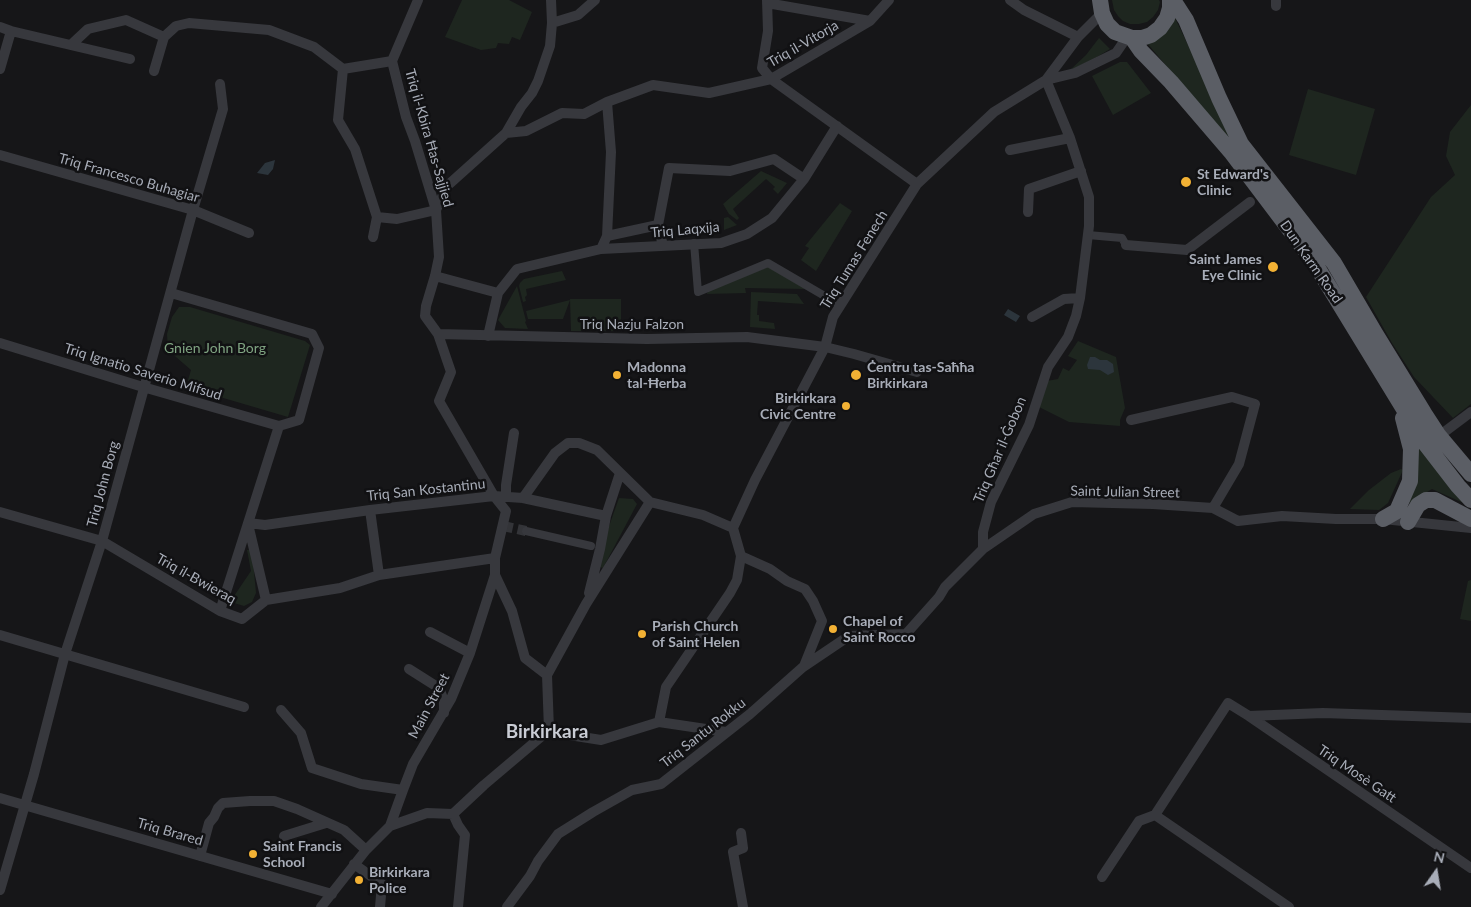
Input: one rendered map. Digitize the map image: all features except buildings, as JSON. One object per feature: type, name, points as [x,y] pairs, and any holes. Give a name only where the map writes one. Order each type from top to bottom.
[{"type":"highway","name":"Dun Karm Road","points":[[1100,4],[1107,24],[1116,32],[1130,38],[1142,38],[1151,35],[1160,28],[1167,18],[1172,0]]},
{"type":"highway","name":"Dun Karm Road","points":[[1172,0],[1186,20],[1241,144],[1334,263],[1375,334],[1439,436],[1471,474]]},
{"type":"highway","name":"Dun Karm Road","points":[[1130,38],[1171,82],[1230,152],[1314,262],[1424,442],[1471,500]]},
{"type":"highway","points":[[1383,519],[1397,511],[1410,481],[1411,449],[1398,398]]},
{"type":"highway","points":[[1408,522],[1418,505],[1426,500],[1435,500],[1471,519]]},
{"type":"street","points":[[154,71],[164,37],[176,26],[189,23],[269,30],[314,47],[343,69],[392,61],[418,0]]},
{"type":"street","points":[[506,134],[538,81],[550,46],[552,23],[550,0]]},
{"type":"street","points":[[552,23],[578,15],[595,0]]},
{"type":"street","name":"Triq il-Vitorja","points":[[436,210],[447,186],[506,134],[526,131],[562,113],[584,114],[607,102],[652,85],[709,93],[771,79],[870,21],[889,0]]},
{"type":"street","points":[[1010,0],[1024,10],[1078,37]]},
{"type":"street","points":[[870,21],[767,1],[768,31],[762,68],[771,79],[917,184]]},
{"type":"street","name":"Triq Tumas Fenech","points":[[1046,80],[1100,4]]},
{"type":"street","points":[[72,44],[88,29],[126,20],[164,37]]},
{"type":"street","points":[[0,27],[130,59]]},
{"type":"street","points":[[0,69],[10,31]]},
{"type":"street","name":"Triq Tumas Fenech","points":[[733,528],[755,480],[825,347],[833,317],[917,184],[994,112],[1046,80],[1075,74],[1116,53],[1130,38]]},
{"type":"street","name":"Triq il-Kbira Ħas-Sajjied","points":[[392,61],[406,117],[436,210],[439,257],[425,316],[438,334],[452,372],[439,400],[494,496]]},
{"type":"street","points":[[343,69],[338,120],[355,148],[377,217],[373,237]]},
{"type":"street","name":"Triq Għar il-Ġobon","points":[[983,549],[983,532],[991,502],[1029,425],[1048,367],[1068,337],[1080,298],[1088,234],[1089,197],[1070,138],[1046,80]]},
{"type":"street","name":"Triq John Borg","points":[[0,890],[34,774],[65,654],[102,542],[143,387],[222,109],[220,84]]},
{"type":"street","points":[[601,249],[606,236],[611,152],[607,102]]},
{"type":"street","name":"Triq Laqxija","points":[[488,336],[498,293],[517,269],[601,249],[721,243],[747,234],[772,218],[804,179],[837,126]]},
{"type":"street","points":[[1010,150],[1070,138]]},
{"type":"street","name":"Triq Francesco Buhagiar","points":[[0,155],[193,210],[248,233]]},
{"type":"street","points":[[663,246],[658,225],[669,168],[730,171],[774,159],[804,179]]},
{"type":"street","points":[[1028,212],[1029,189],[1081,170]]},
{"type":"street","points":[[1088,234],[1122,238],[1126,244],[1187,250],[1250,202]]},
{"type":"street","points":[[377,217],[397,219],[436,210]]},
{"type":"street","name":"Triq Laqxija","points":[[606,236],[658,225]]},
{"type":"street","points":[[694,243],[698,292],[768,264],[840,305]]},
{"type":"street","points":[[436,276],[498,293]]},
{"type":"street","points":[[171,293],[312,334],[319,348],[299,420],[278,426],[220,611]]},
{"type":"street","points":[[1032,317],[1064,299],[1080,298]]},
{"type":"street","name":"Triq Nazju Falzon","points":[[438,334],[647,339],[747,337],[825,347],[917,372]]},
{"type":"street","name":"Triq Ignatio Saverio Mifsud","points":[[0,343],[278,426]]},
{"type":"street","points":[[1131,420],[1232,397],[1255,404],[1239,464],[1213,508]]},
{"type":"street","points":[[1439,436],[1471,412]]},
{"type":"street","points":[[506,497],[514,433]]},
{"type":"street","points":[[523,498],[555,453],[568,443],[579,442],[597,450],[650,502],[703,515],[733,528],[741,556],[737,580],[666,687],[659,722]]},
{"type":"street","points":[[586,604],[606,516],[620,473]]},
{"type":"street","name":"Triq San Kostantinu","points":[[248,523],[265,525],[370,510],[494,496],[523,498],[606,516]]},
{"type":"street","name":"Main Street","points":[[321,907],[354,864],[390,826],[414,764],[451,699],[470,653],[495,575],[495,558],[506,511],[494,496]]},
{"type":"street","points":[[549,730],[547,675],[586,604],[650,502]]},
{"type":"street","name":"Saint Julian Street","points":[[803,667],[850,636],[906,634],[939,597],[945,587],[983,549],[1034,514],[1072,502],[1213,508],[1238,521],[1282,516],[1383,519]]},
{"type":"street","points":[[370,510],[380,575]]},
{"type":"street","name":"Triq il-Bwieraq","points":[[0,512],[102,542],[220,611],[242,619],[266,600],[340,588],[380,575],[495,558]]},
{"type":"street","points":[[1383,519],[1471,528]]},
{"type":"street","points":[[248,523],[266,600]]},
{"type":"street","points":[[526,531],[591,546]]},
{"type":"street","points":[[741,556],[770,569],[787,581],[805,589],[813,601],[822,621],[803,667]]},
{"type":"street","points":[[495,575],[512,611],[525,658],[547,675]]},
{"type":"street","points":[[430,632],[470,653]]},
{"type":"street","points":[[0,635],[244,706]]},
{"type":"street","name":"Triq Santu Rokku","points":[[507,907],[558,834],[632,790],[661,784],[750,714],[803,667]]},
{"type":"street","points":[[409,669],[440,688],[444,702],[444,712]]},
{"type":"street","name":"Triq Mosè Gatt","points":[[1155,815],[1228,703],[1471,868]]},
{"type":"street","points":[[281,710],[301,733],[312,768],[361,784],[403,790]]},
{"type":"street","points":[[1249,716],[1323,713],[1471,718]]},
{"type":"street","points":[[549,730],[601,740],[659,722],[726,732]]},
{"type":"street","points":[[390,826],[427,813],[454,814],[484,785],[549,730]]},
{"type":"street","name":"Triq Brared","points":[[0,798],[332,894]]},
{"type":"street","points":[[200,856],[209,823],[218,808],[222,804],[250,801],[274,801],[297,809],[344,830],[366,850]]},
{"type":"street","points":[[454,814],[458,825],[465,835],[458,907]]},
{"type":"street","points":[[1102,877],[1139,820],[1155,815],[1289,907]]},
{"type":"street","points":[[284,836],[326,823]]},
{"type":"street","points":[[741,833],[743,848],[733,852],[743,907]]},
{"type":"street","points":[[354,864],[382,884],[380,907]]},
{"type":"green space","points":[[462,0],[509,0],[532,12],[520,40],[512,37],[509,44],[498,43],[496,48],[481,50],[445,37]]},
{"type":"green space","points":[[1112,0],[1159,0],[1160,2],[1158,10],[1147,22],[1130,24],[1118,16],[1114,10]]},
{"type":"green space","points":[[1175,18],[1240,153],[1147,43]]},
{"type":"green space","points":[[1099,38],[1110,49],[1070,70],[1086,55]]},
{"type":"green space","points":[[1120,62],[1127,62],[1151,93],[1113,115],[1092,76]]},
{"type":"green space","points":[[1308,89],[1375,109],[1356,175],[1289,155]]},
{"type":"green space","points":[[1471,105],[1471,404],[1453,418],[1414,377],[1366,297],[1431,197],[1455,175],[1446,156],[1450,132]]},
{"type":"green space","points":[[761,171],[787,183],[778,194],[773,189],[775,187],[766,179],[733,209],[739,218],[737,220],[729,214],[723,204]]},
{"type":"green space","points":[[840,203],[852,211],[816,271],[801,260],[809,248],[805,246]]},
{"type":"green space","points":[[728,217],[737,225],[724,230],[724,218]]},
{"type":"green space","points":[[768,267],[806,289],[745,288],[746,293],[707,294],[708,290]]},
{"type":"green space","points":[[562,271],[566,280],[526,289],[526,301],[523,302],[519,286],[524,279]]},
{"type":"green space","points":[[517,286],[528,329],[505,328],[498,320]]},
{"type":"green space","points":[[751,292],[797,294],[804,304],[758,301],[757,315],[759,315],[759,321],[774,323],[775,329],[750,327]]},
{"type":"green space","points":[[570,299],[621,299],[621,331],[571,331]]},
{"type":"green space","points":[[570,300],[563,319],[528,319],[526,311]]},
{"type":"green space","name":"Gnien John Borg","points":[[179,307],[190,307],[305,341],[310,345],[288,417],[186,387],[191,370],[168,350],[167,334],[172,317]]},
{"type":"green space","points":[[1078,341],[1116,357],[1125,408],[1120,420],[1120,426],[1069,422],[1039,407],[1047,381],[1058,379],[1063,368],[1069,371],[1077,360],[1068,356]]},
{"type":"green space","points":[[1416,441],[1468,505],[1432,489],[1404,506]]},
{"type":"green space","points":[[1403,470],[1388,503],[1379,510],[1350,509],[1369,490],[1391,473]]},
{"type":"green space","points":[[619,498],[633,499],[637,504],[603,568],[600,567],[608,529]]},
{"type":"green space","points":[[247,550],[252,550],[256,593],[252,602],[244,606],[234,603],[232,599],[251,571]]},
{"type":"green space","points":[[1471,580],[1471,621],[1460,619],[1468,581]]},
{"type":"shaded area","points":[[275,160],[273,169],[268,175],[257,173],[265,163]]},
{"type":"shaded area","points":[[1008,309],[1020,316],[1016,322],[1004,315]]},
{"type":"shaded area","points":[[1090,357],[1107,360],[1113,364],[1114,372],[1108,375],[1100,370],[1088,369],[1087,365]]},
{"type":"tunnel","points":[[503,526],[526,531]]},
{"type":"place","name":"St Edward's Clinic","points":[[1186,182]]},
{"type":"place","name":"Saint James Eye Clinic","points":[[1273,267]]},
{"type":"place","name":"Madonna tal-Ħerba","points":[[617,375]]},
{"type":"place","name":"Ċentru tas-Saħħa Birkirkara","points":[[856,375]]},
{"type":"place","name":"Birkirkara Civic Centre","points":[[846,406]]},
{"type":"place","name":"Chapel of Saint Rocco","points":[[833,629]]},
{"type":"place","name":"Parish Church of Saint Helen","points":[[642,634]]},
{"type":"place","name":"Saint Francis School","points":[[253,854]]},
{"type":"place","name":"Birkirkara Police","points":[[359,880]]},
{"type":"district","name":"Birkirkara","points":[[547,732]]}]
